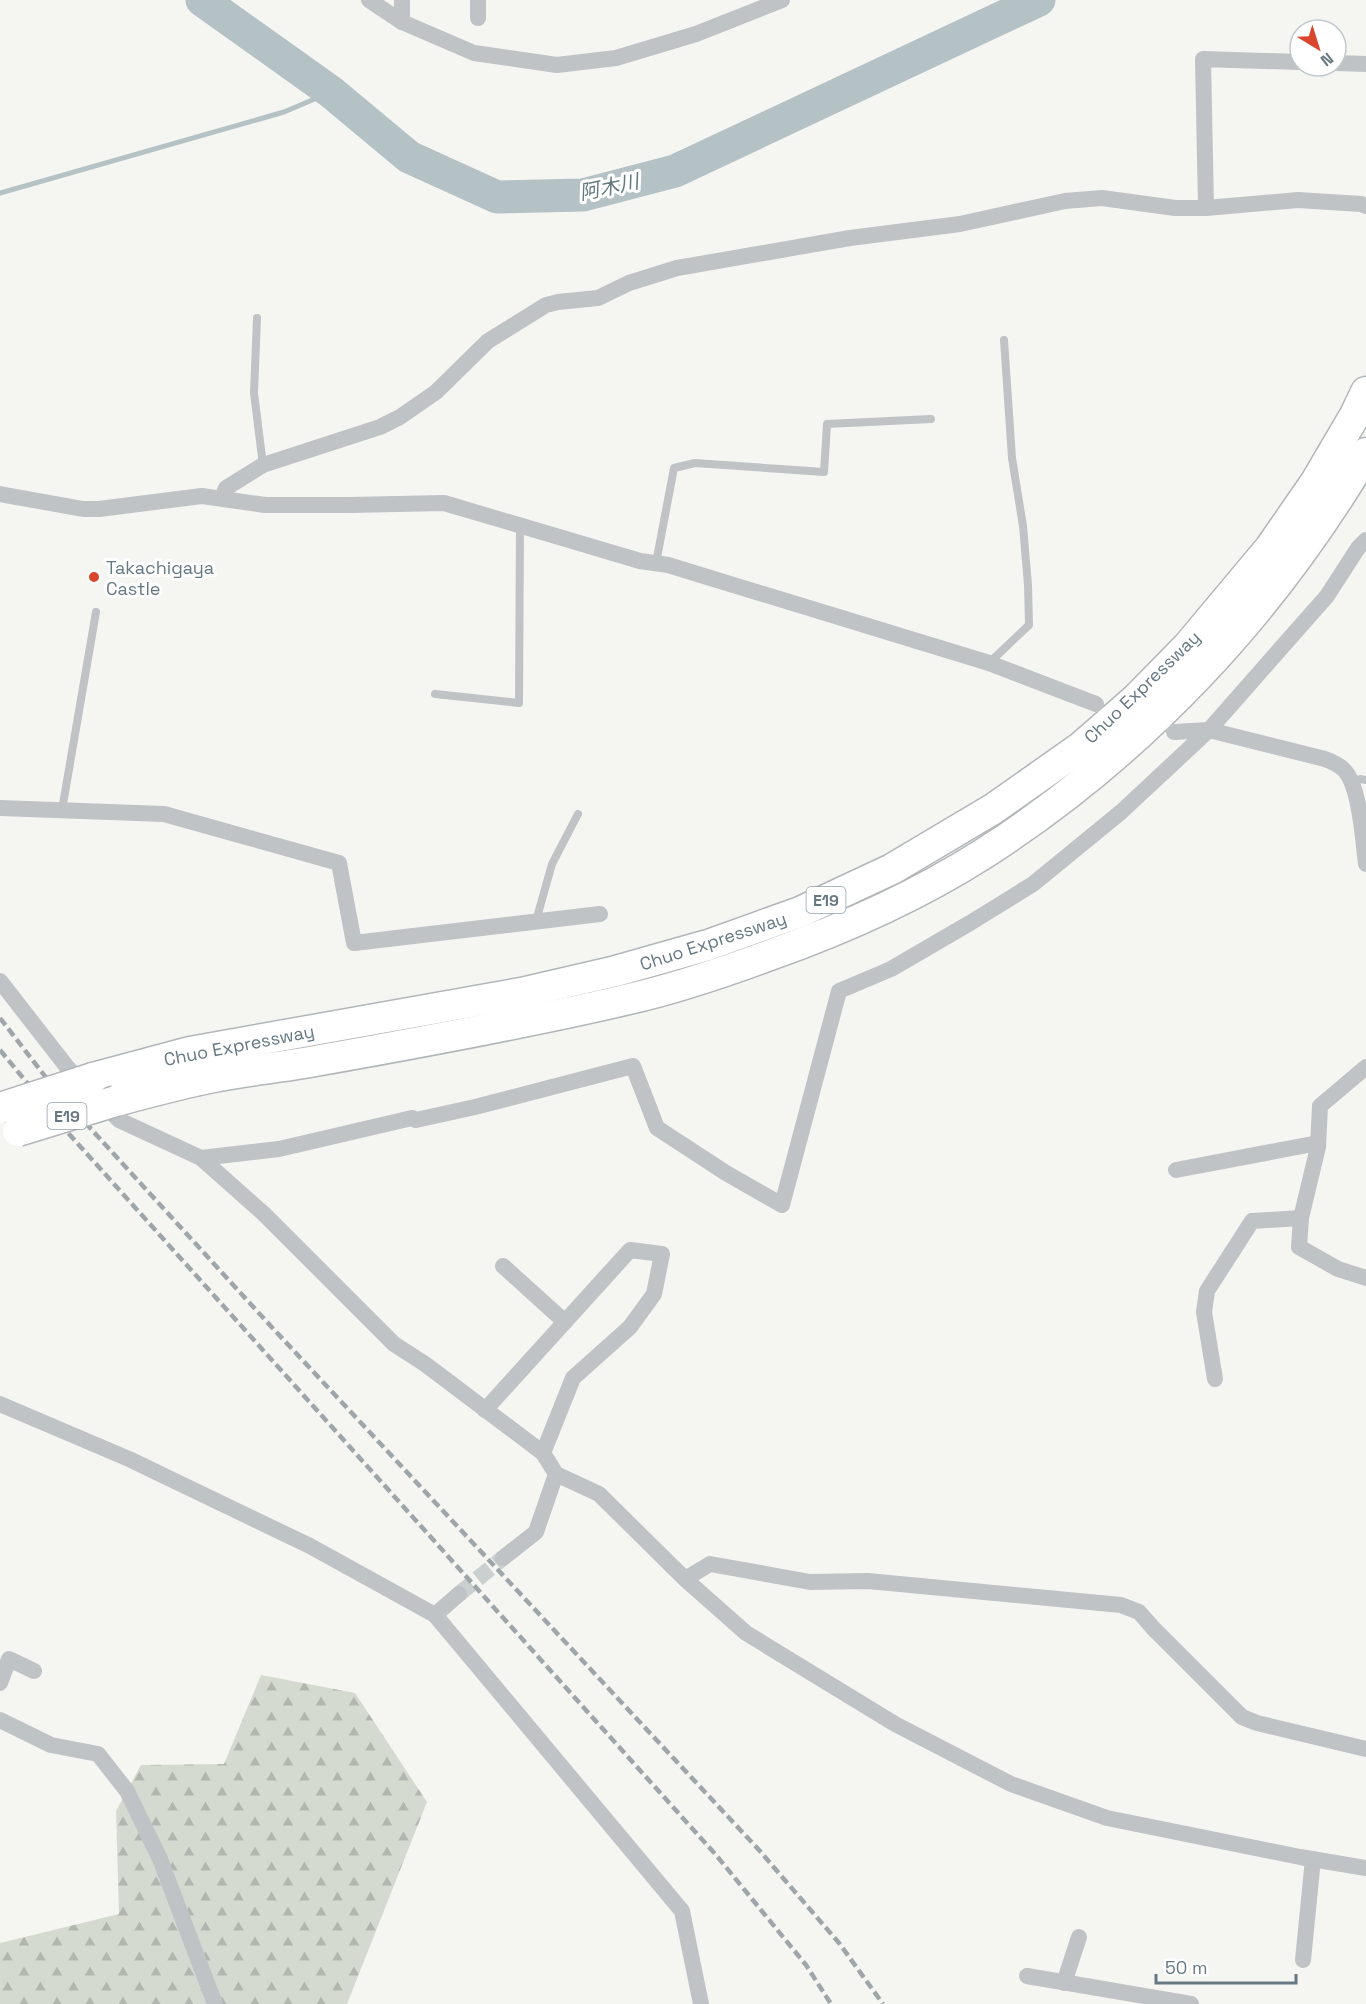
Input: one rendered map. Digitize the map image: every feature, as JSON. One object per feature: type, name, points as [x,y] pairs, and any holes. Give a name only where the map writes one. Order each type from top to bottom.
[{"type":"highway","name":"Chuo Expressway","points":[[6,1125],[93,1078],[190,1052],[520,993],[616,971],[708,945],[800,912],[892,869],[993,809],[1081,747],[1143,691],[1188,646],[1270,548],[1315,483],[1366,392]]},
{"type":"highway","name":"Chuo Expressway","points":[[6,1125],[116,1101],[197,1080],[304,1063],[633,999],[721,974],[832,933],[912,894],[982,855],[1076,788],[1138,737],[1225,649],[1264,602],[1346,487],[1366,453]]},
{"type":"street","points":[[369,0],[402,22],[474,53],[557,65],[616,58],[696,34],[782,0]]},
{"type":"street","points":[[402,0],[402,22]]},
{"type":"street","points":[[478,0],[478,18]]},
{"type":"street","points":[[1206,208],[1203,59],[1288,62]]},
{"type":"street","points":[[1348,63],[1366,64]]},
{"type":"street","points":[[222,498],[226,488],[263,465],[380,427],[400,417],[436,392],[488,341],[546,305],[598,298],[629,283],[677,268],[850,238],[960,224],[1065,201],[1102,198],[1174,208],[1206,208],[1298,200],[1366,206]]},
{"type":"street","points":[[0,494],[72,507],[99,509],[202,496],[265,504],[444,503],[640,561],[668,565],[989,663],[1096,704]]},
{"type":"street","points":[[201,1158],[279,1149],[412,1118],[416,1120],[633,1066],[657,1128],[726,1173],[782,1205],[839,991],[891,969],[1033,884],[1121,812],[1209,730],[1327,596],[1366,540]]},
{"type":"street","points":[[1174,732],[1209,730],[1336,763],[1359,782],[1356,793],[1366,864]]},
{"type":"street","points":[[0,808],[164,814],[339,863],[354,943],[600,914]]},
{"type":"street","points":[[0,981],[67,1067],[119,1119],[201,1158],[264,1214],[394,1344],[425,1364],[543,1452],[556,1474],[599,1494],[685,1579],[746,1633],[895,1724],[1011,1784],[1107,1818],[1366,1868]]},
{"type":"street","points":[[1366,1067],[1320,1106],[1318,1143],[1301,1218],[1299,1247],[1338,1269],[1366,1278]]},
{"type":"street","points":[[1176,1170],[1318,1143]]},
{"type":"street","points":[[1215,1379],[1204,1312],[1208,1291],[1252,1221],[1301,1218]]},
{"type":"street","points":[[485,1410],[630,1250],[662,1254],[654,1294],[630,1327],[573,1378],[543,1452]]},
{"type":"street","points":[[503,1266],[565,1322]]},
{"type":"street","points":[[0,1404],[129,1460],[290,1536],[435,1615],[682,1911],[701,2004]]},
{"type":"street","points":[[503,1558],[536,1532],[556,1474]]},
{"type":"street","points":[[685,1579],[710,1564],[810,1582],[868,1581],[1121,1605],[1139,1612],[1242,1717],[1257,1723],[1366,1749]]},
{"type":"street","points":[[435,1615],[459,1594]]},
{"type":"street","points":[[0,1683],[9,1659],[34,1671]]},
{"type":"street","points":[[0,1720],[51,1745],[98,1754],[127,1791],[160,1859],[215,2004]]},
{"type":"street","points":[[1303,1960],[1313,1859]]},
{"type":"street","points":[[1064,1983],[1079,1937]]},
{"type":"street","points":[[1027,1976],[1191,2004]]},
{"type":"lane","points":[[257,318],[254,393],[263,465]]},
{"type":"lane","points":[[989,663],[1029,625],[1024,538],[1012,458],[1004,340]]},
{"type":"lane","points":[[656,563],[674,468],[695,463],[824,472],[827,424],[931,419]]},
{"type":"lane","points":[[435,694],[519,703],[520,524]]},
{"type":"lane","points":[[62,810],[96,612]]},
{"type":"lane","points":[[536,921],[552,864],[578,814]]},
{"type":"green space","points":[[261,1675],[355,1693],[427,1802],[347,2004],[0,2004],[0,1943],[119,1914],[116,1811],[141,1765],[224,1764]]},
{"type":"waterway","name":"阿木川","points":[[202,0],[331,92],[409,157],[497,197],[583,195],[675,171],[1039,0]]},
{"type":"waterway","points":[[0,193],[284,112],[331,92]]},
{"type":"tunnel","points":[[459,1594],[503,1558]]},
{"type":"railway","points":[[0,1018],[44,1075],[91,1129],[267,1322],[759,1850],[839,1943],[883,2004]]},
{"type":"railway","points":[[0,1050],[70,1135],[716,1855],[806,1965],[831,2004]]},
{"type":"place","name":"Takachigaya Castle","points":[[94,577]]}]
